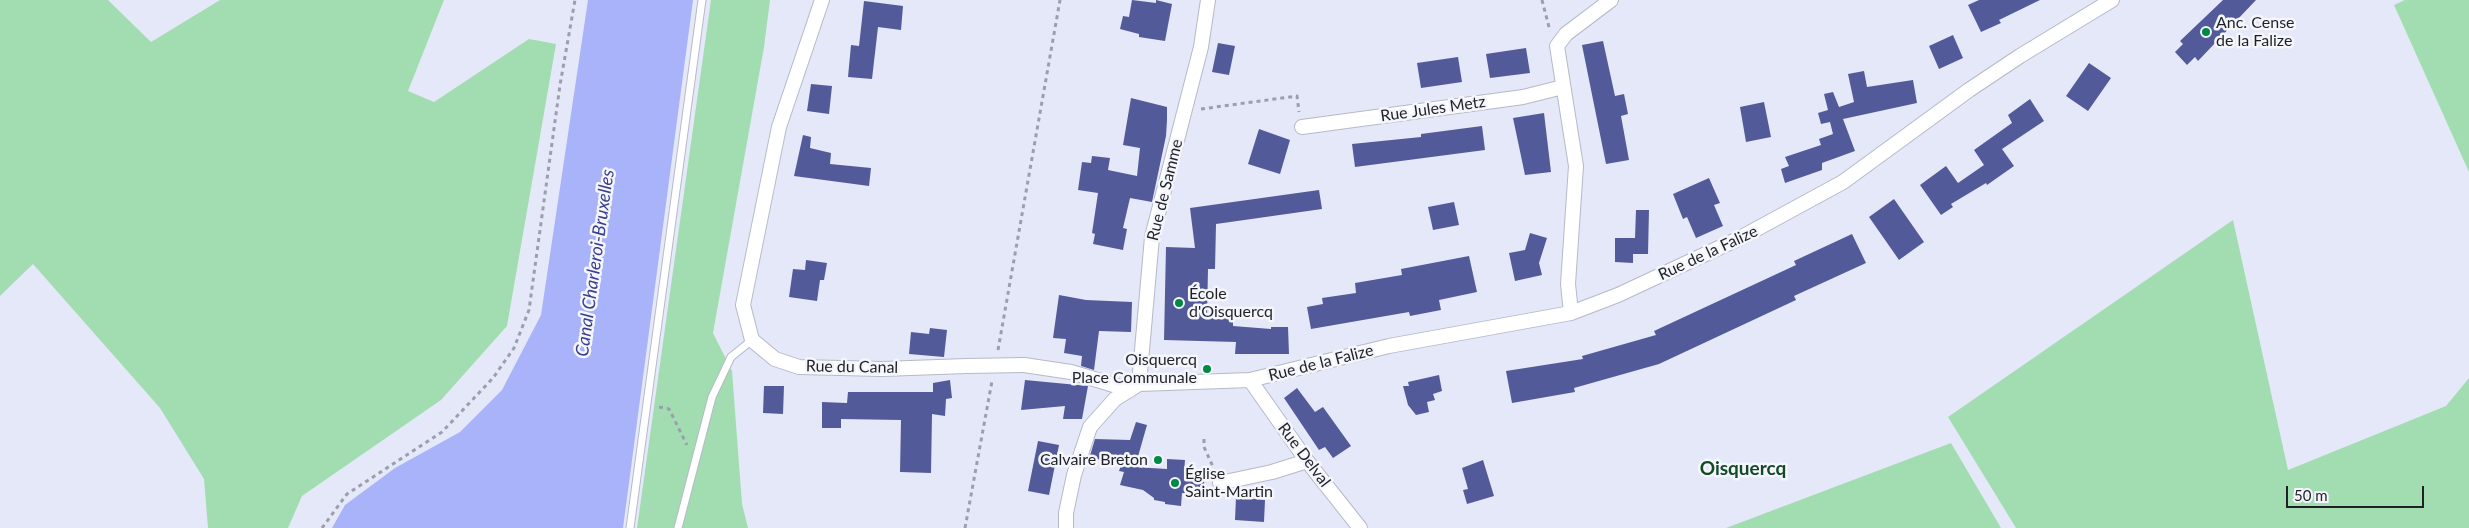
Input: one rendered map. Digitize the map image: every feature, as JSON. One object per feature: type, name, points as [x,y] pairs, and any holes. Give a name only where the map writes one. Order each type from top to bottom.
[{"type":"street","points":[[752,340],[743,305],[779,127],[822,0]]},
{"type":"street","name":"Rue de Samme","points":[[1134,387],[1152,237],[1201,47],[1208,0]]},
{"type":"street","points":[[1571,313],[1568,284],[1576,166],[1557,46],[1566,34],[1611,0]]},
{"type":"street","name":"Rue de la Falize","points":[[1134,387],[1250,380],[1389,346],[1571,313],[1636,287],[1801,207],[1843,182],[1969,90],[2020,56],[2112,0]]},
{"type":"street","name":"Rue Jules Metz","points":[[1302,127],[1524,97],[1563,87]]},
{"type":"street","name":"Rue du Canal","points":[[752,340],[775,359],[798,367],[882,369],[1024,365],[1071,372],[1134,387]]},
{"type":"street","name":"Rue Delval","points":[[1250,380],[1307,460],[1360,528]]},
{"type":"street","points":[[1066,528],[1066,513],[1074,476],[1090,427],[1115,398],[1134,387]]},
{"type":"street","points":[[1220,484],[1272,472],[1307,460]]},
{"type":"lane","points":[[630,528],[702,0]]},
{"type":"lane","points":[[678,528],[712,397],[731,357],[752,340]]},
{"type":"path","points":[[322,528],[347,494],[442,432],[493,378],[514,348],[529,310],[560,85],[575,0]]},
{"type":"path","points":[[997,353],[1060,0]]},
{"type":"path","points":[[1542,0],[1551,35],[1557,46]]},
{"type":"path","points":[[1186,110],[1296,96],[1302,127]]},
{"type":"path","points":[[965,528],[994,372]]},
{"type":"path","points":[[646,405],[669,409],[696,462]]},
{"type":"path","points":[[1204,439],[1204,446],[1220,484]]},
{"type":"green space","points":[[0,0],[108,0],[151,42],[220,0],[444,0],[408,91],[434,102],[529,39],[556,44],[507,326],[441,400],[302,496],[288,528],[208,528],[204,479],[160,408],[33,264],[0,296]]},
{"type":"green space","points":[[711,0],[770,0],[764,47],[713,333],[732,371],[742,504],[748,528],[637,528]]},
{"type":"green space","points":[[2405,0],[2469,0],[2469,172],[2394,5]]},
{"type":"green space","points":[[2233,220],[2288,470],[2446,406],[2469,378],[2469,528],[2016,528],[1948,417]]},
{"type":"green space","points":[[1951,443],[2001,528],[1726,528]]},
{"type":"water","name":"Canal Charleroi-Bruxelles","points":[[588,0],[693,0],[623,528],[332,528],[345,505],[395,468],[460,432],[502,390],[541,315]]},
{"type":"building","points":[[1132,0],[1156,3],[1156,0],[1172,4],[1165,41],[1139,37],[1139,34],[1120,29],[1123,16],[1129,17]]},
{"type":"building","points":[[1979,0],[2040,0],[1999,20],[2001,23],[1981,32],[1968,5]]},
{"type":"building","name":"Anc. Cense de la Falize","points":[[2223,0],[2256,0],[2198,61],[2195,57],[2187,65],[2175,52],[2183,44],[2180,41]]},
{"type":"building","points":[[864,1],[903,6],[901,30],[878,27],[872,79],[848,77],[851,45],[859,46]]},
{"type":"building","points":[[1953,35],[1963,58],[1939,69],[1929,46]]},
{"type":"building","points":[[1603,41],[1615,96],[1624,94],[1628,114],[1621,116],[1629,160],[1606,164],[1582,45]]},
{"type":"building","points":[[1218,43],[1235,46],[1229,75],[1212,72]]},
{"type":"building","points":[[1526,48],[1530,73],[1490,78],[1486,54]]},
{"type":"building","points":[[1458,57],[1462,82],[1421,88],[1417,63]]},
{"type":"building","points":[[2089,63],[2111,78],[2088,111],[2066,96]]},
{"type":"building","points":[[1864,71],[1867,87],[1913,80],[1917,103],[1843,119],[1855,151],[1822,163],[1822,170],[1785,183],[1781,169],[1789,166],[1785,157],[1821,145],[1819,139],[1833,134],[1830,122],[1821,124],[1818,113],[1828,110],[1824,94],[1833,92],[1839,107],[1854,102],[1848,74]]},
{"type":"building","points":[[811,84],[832,86],[829,114],[807,111]]},
{"type":"building","points":[[1131,98],[1167,107],[1167,120],[1166,136],[1152,202],[1130,198],[1123,228],[1127,229],[1123,250],[1093,244],[1095,234],[1092,233],[1098,193],[1078,190],[1082,162],[1091,163],[1092,156],[1110,158],[1108,170],[1137,176],[1140,148],[1123,145]]},
{"type":"building","points":[[2030,99],[2044,121],[2002,149],[2014,166],[1987,185],[1986,183],[1951,204],[1953,207],[1941,215],[1920,185],[1946,166],[1958,183],[1984,165],[1974,150],[2012,123],[2008,115]]},
{"type":"building","points":[[1764,102],[1771,137],[1746,142],[1740,107]]},
{"type":"building","points":[[1544,113],[1551,172],[1525,175],[1513,118]]},
{"type":"building","points":[[1482,126],[1485,150],[1355,167],[1352,144],[1421,137],[1421,134]]},
{"type":"building","points":[[1259,129],[1290,140],[1280,174],[1248,164]]},
{"type":"building","points":[[803,135],[811,137],[810,148],[831,153],[830,164],[871,168],[869,186],[794,176]]},
{"type":"building","points":[[1709,178],[1720,203],[1714,205],[1723,226],[1696,238],[1687,217],[1683,219],[1673,194]]},
{"type":"building","points":[[1319,190],[1322,209],[1216,224],[1215,269],[1208,269],[1207,318],[1233,318],[1233,326],[1271,329],[1271,327],[1288,327],[1289,354],[1235,354],[1236,342],[1164,340],[1166,247],[1195,248],[1190,208]]},
{"type":"building","points":[[1894,199],[1924,242],[1899,260],[1869,217]]},
{"type":"building","points":[[1454,202],[1459,225],[1433,230],[1428,207]]},
{"type":"building","points":[[1636,210],[1649,210],[1648,254],[1633,254],[1633,263],[1615,262],[1615,238],[1635,238]]},
{"type":"building","points":[[1530,233],[1547,238],[1539,263],[1542,275],[1515,281],[1509,253],[1525,250]]},
{"type":"building","points":[[1852,234],[1866,263],[1794,296],[1796,300],[1659,364],[1574,388],[1575,392],[1512,403],[1506,371],[1583,359],[1582,356],[1656,335],[1654,331],[1796,265],[1794,261]]},
{"type":"building","points":[[1469,256],[1477,292],[1439,300],[1441,310],[1410,316],[1409,312],[1311,329],[1307,307],[1323,304],[1322,298],[1356,293],[1355,283],[1402,275],[1401,269]]},
{"type":"building","points":[[806,260],[827,263],[824,280],[820,280],[817,301],[789,297],[793,269],[805,270]]},
{"type":"building","points":[[1059,295],[1086,300],[1132,302],[1131,332],[1099,331],[1094,370],[1081,366],[1082,356],[1064,353],[1066,339],[1053,338]]},
{"type":"building","points":[[930,328],[947,330],[944,357],[909,354],[911,332],[929,334]]},
{"type":"building","points":[[1439,375],[1442,391],[1433,394],[1435,400],[1427,402],[1429,412],[1416,415],[1408,405],[1403,386],[1409,386],[1408,382]]},
{"type":"building","points":[[950,380],[952,398],[946,399],[945,416],[932,414],[931,473],[900,472],[901,420],[841,419],[841,428],[822,428],[822,402],[847,403],[848,392],[933,392],[933,383]]},
{"type":"building","points":[[1025,380],[1088,386],[1082,419],[1063,419],[1065,406],[1021,410]]},
{"type":"building","points":[[764,386],[784,386],[783,414],[763,413]]},
{"type":"building","points":[[1297,388],[1315,412],[1323,407],[1351,446],[1333,458],[1325,447],[1319,450],[1284,398]]},
{"type":"building","points":[[1136,422],[1147,425],[1135,467],[1167,469],[1167,459],[1185,460],[1184,473],[1205,474],[1203,495],[1182,493],[1181,506],[1165,504],[1165,502],[1154,500],[1143,490],[1120,485],[1124,472],[1119,471],[1123,460],[1089,459],[1095,439],[1130,440]]},
{"type":"building","points":[[1038,441],[1059,445],[1049,495],[1028,491]]},
{"type":"building","points":[[1483,460],[1494,496],[1467,504],[1463,490],[1468,489],[1462,468]]},
{"type":"building","points":[[1236,497],[1265,500],[1264,522],[1235,520]]},
{"type":"place","name":"Anc. Cense de la Falize","points":[[2206,32]]},
{"type":"place","name":"École d'Oisquercq","points":[[1179,303]]},
{"type":"place","name":"Oisquercq Place Communale","points":[[1207,369]]},
{"type":"place","name":"Calvaire Breton","points":[[1158,460]]},
{"type":"place","name":"Église Saint-Martin","points":[[1175,483]]},
{"type":"district","name":"Oisquercq","points":[[1743,469]]}]
